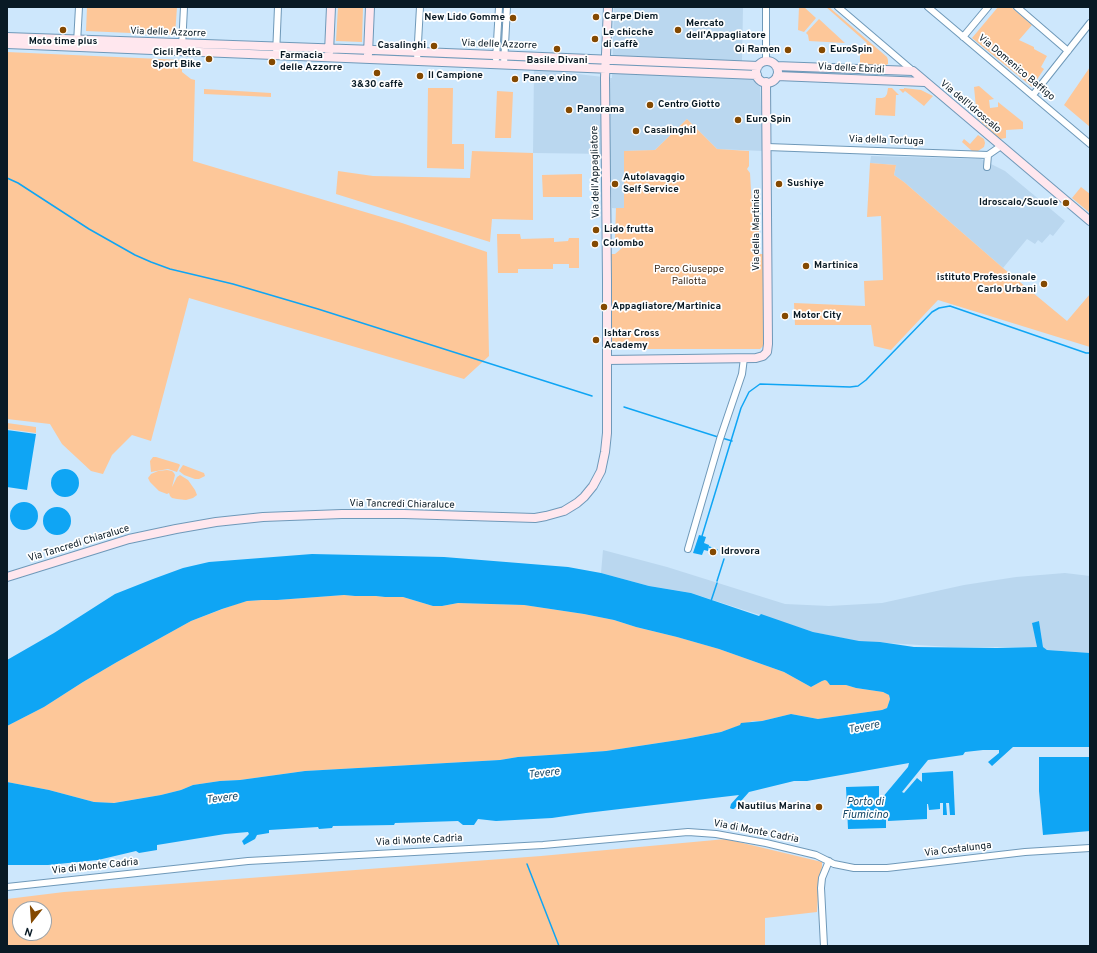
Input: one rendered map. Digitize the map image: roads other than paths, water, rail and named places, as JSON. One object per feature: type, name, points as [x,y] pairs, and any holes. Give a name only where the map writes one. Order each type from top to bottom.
[{"type":"street","points":[[77,43],[79,7]]},
{"type":"street","points":[[182,47],[184,7]]},
{"type":"street","points":[[276,51],[278,7]]},
{"type":"street","points":[[329,52],[331,7]]},
{"type":"street","points":[[368,54],[370,7]]},
{"type":"street","points":[[418,60],[420,7]]},
{"type":"street","points":[[496,64],[498,7]]},
{"type":"street","points":[[504,64],[507,7]]},
{"type":"street","name":"Via dell'Appagliatore","points":[[607,288],[605,141],[608,7]]},
{"type":"street","points":[[766,7],[766,61]]},
{"type":"street","name":"Via dell'Idroscalo","points":[[838,7],[1090,221]]},
{"type":"street","name":"Via Domenico Baffigo","points":[[928,7],[1090,144]]},
{"type":"street","points":[[963,37],[988,7]]},
{"type":"street","points":[[1016,7],[1068,51]]},
{"type":"street","points":[[1033,95],[1090,23]]},
{"type":"street","name":"Via delle Azzorre","points":[[7,37],[77,43],[329,52],[368,54],[418,60],[606,68]]},
{"type":"street","name":"Via delle Azzorre","points":[[7,44],[77,43]]},
{"type":"street","name":"Via delle Azzorre","points":[[368,54],[418,52],[606,59]]},
{"type":"street","points":[[606,59],[758,66]]},
{"type":"street","points":[[766,61],[772,62],[778,71],[777,76],[772,81],[766,82],[760,80],[756,70],[761,62],[766,61]]},
{"type":"street","points":[[664,62],[664,71]]},
{"type":"street","points":[[713,73],[714,64]]},
{"type":"street","name":"Via delle Ebridi","points":[[776,66],[913,71]]},
{"type":"street","points":[[606,68],[757,75]]},
{"type":"street","points":[[831,68],[831,78]]},
{"type":"street","points":[[885,70],[885,80]]},
{"type":"street","name":"Via delle Ebridi","points":[[777,76],[925,82]]},
{"type":"street","name":"Via della Martinica","points":[[608,360],[760,358],[766,353],[768,347],[766,82]]},
{"type":"street","points":[[987,167],[988,155],[1001,146]]},
{"type":"street","name":"Via della Tortuga","points":[[767,147],[988,155]]},
{"type":"street","name":"Via Tancredi Chiaraluce","points":[[7,577],[129,539],[188,526],[225,521],[263,517],[342,514],[401,514],[535,518],[564,511],[576,504],[589,491],[597,479],[606,452],[608,360],[607,288]]},
{"type":"street","points":[[688,549],[742,371],[744,358]]},
{"type":"street","name":"Via di Monte Cadria","points":[[7,887],[235,862],[543,845],[688,832],[750,839],[816,855],[829,861]]},
{"type":"street","name":"Via Costalunga","points":[[829,861],[834,864],[851,868],[881,868],[1025,852],[1090,848]]},
{"type":"street","points":[[824,946],[822,878],[829,861]]},
{"type":"water","points":[[7,430],[36,434],[27,490],[7,487]]},
{"type":"water","points":[[65,469],[75,473],[79,483],[75,493],[65,497],[55,493],[51,483],[55,473]]},
{"type":"water","points":[[24,502],[34,506],[38,516],[34,526],[24,530],[14,526],[10,516],[14,506]]},
{"type":"water","points":[[57,507],[67,511],[71,521],[67,531],[57,535],[47,531],[43,521],[47,511]]},
{"type":"water","points":[[699,535],[706,537],[704,543],[709,545],[708,551],[704,550],[702,555],[693,553]]},
{"type":"water","points":[[312,554],[444,557],[568,567],[601,573],[649,586],[691,593],[759,616],[761,614],[813,632],[859,641],[880,642],[914,647],[1037,647],[1032,623],[1039,621],[1043,647],[1047,650],[1090,653],[1090,747],[1013,747],[992,766],[988,762],[999,753],[999,750],[965,752],[963,755],[928,760],[902,792],[904,793],[917,778],[922,782],[922,773],[953,771],[955,815],[950,815],[949,803],[946,803],[947,815],[943,815],[943,803],[940,803],[940,809],[929,810],[927,804],[927,819],[888,821],[888,811],[886,811],[886,828],[848,829],[846,787],[879,786],[879,797],[882,798],[908,767],[909,763],[807,781],[794,781],[749,792],[734,809],[730,808],[731,804],[739,795],[552,818],[496,821],[478,819],[474,825],[463,825],[458,821],[395,823],[394,825],[333,826],[332,828],[319,829],[318,827],[269,830],[269,833],[257,835],[255,839],[244,845],[242,841],[249,834],[248,832],[225,834],[157,845],[157,850],[139,853],[136,851],[98,860],[48,865],[7,865],[7,782],[49,790],[94,802],[114,803],[161,795],[193,785],[305,771],[500,760],[518,757],[606,751],[721,732],[740,725],[741,723],[762,721],[791,714],[818,719],[882,710],[887,708],[890,699],[889,695],[883,692],[846,685],[830,685],[825,680],[811,687],[784,672],[719,649],[614,620],[584,614],[524,605],[458,603],[433,606],[403,597],[344,595],[247,601],[191,621],[117,662],[44,707],[7,726],[7,660],[54,633],[115,594],[183,568],[209,562]]},
{"type":"water","points":[[1039,757],[1090,757],[1090,831],[1043,835],[1039,791]]},
{"type":"waterway","points":[[7,178],[18,183],[89,229],[135,255],[151,262],[170,269],[233,284],[318,309],[592,396]]},
{"type":"waterway","points":[[702,536],[741,408],[749,392],[760,384],[858,386],[866,380],[932,312],[939,308],[950,306],[1086,353],[1090,353]]},
{"type":"waterway","points":[[624,407],[718,437]]},
{"type":"waterway","points":[[722,438],[732,441]]},
{"type":"waterway","points":[[709,547],[717,550]]},
{"type":"waterway","points":[[717,581],[724,559]]},
{"type":"waterway","points":[[711,601],[717,583]]},
{"type":"waterway","points":[[527,864],[559,946]]},
{"type":"place","name":"Carpe Diem","points":[[596,17]]},
{"type":"place","name":"New Lido Gomme","points":[[513,18]]},
{"type":"place","name":"Moto time plus","points":[[63,30]]},
{"type":"place","name":"Mercato dell'Appagliatore","points":[[678,30]]},
{"type":"place","name":"Le chicche di caffè","points":[[595,39]]},
{"type":"place","name":"Casalinghi","points":[[434,46]]},
{"type":"place","name":"Basile Divani","points":[[557,49]]},
{"type":"place","name":"Oi Ramen","points":[[788,50]]},
{"type":"place","name":"EuroSpin","points":[[822,50]]},
{"type":"place","name":"Cicli Petta Sport Bike","points":[[209,59]]},
{"type":"place","name":"Farmacia delle Azzorre","points":[[272,62]]},
{"type":"place","name":"3&30 caffè","points":[[377,73]]},
{"type":"place","name":"Il Campione","points":[[420,76]]},
{"type":"place","name":"Pane e vino","points":[[515,79]]},
{"type":"place","name":"Centro Giotto","points":[[650,105]]},
{"type":"place","name":"Panorama","points":[[569,110]]},
{"type":"place","name":"Euro Spin","points":[[738,120]]},
{"type":"place","name":"Casalinghi1","points":[[636,131]]},
{"type":"place","name":"Autolavaggio Self Service","points":[[615,184]]},
{"type":"place","name":"Sushiye","points":[[779,184]]},
{"type":"place","name":"Idroscalo/Scuole","points":[[1066,203]]},
{"type":"place","name":"Lido frutta","points":[[596,230]]},
{"type":"place","name":"Colombo","points":[[595,244]]},
{"type":"place","name":"Martinica","points":[[806,266]]},
{"type":"place","name":"istituto Professionale Carlo Urbani","points":[[1044,284]]},
{"type":"place","name":"Appagliatore/Martinica","points":[[604,307]]},
{"type":"place","name":"Motor City","points":[[785,316]]},
{"type":"place","name":"Ishtar Cross Academy","points":[[596,340]]},
{"type":"place","name":"Idrovora","points":[[713,552]]},
{"type":"place","name":"Nautilus Marina","points":[[819,807]]},
{"type":"park label","name":"Parco Giuseppe Pallotta","points":[[689,276]]},
{"type":"water label","name":"Tevere","points":[[864,728]]},
{"type":"water label","name":"Tevere","points":[[544,774]]},
{"type":"water label","name":"Tevere","points":[[222,799]]},
{"type":"water label","name":"Porto di Fiumicino","points":[[865,809]]}]
